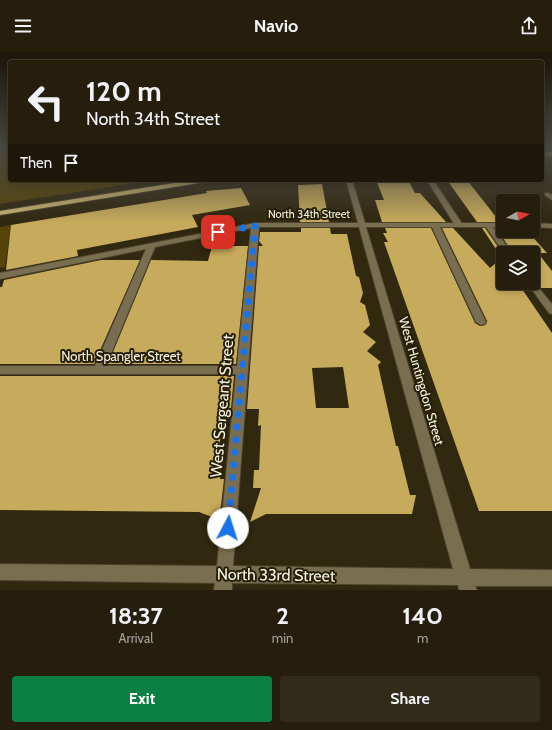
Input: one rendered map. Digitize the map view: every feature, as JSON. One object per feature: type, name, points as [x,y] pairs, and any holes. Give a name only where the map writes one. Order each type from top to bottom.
[{"type":"main road","points":[[0,213],[193,182]]},
{"type":"street","name":"West Huntingdon Street","points":[[350,182],[466,584]]},
{"type":"street","points":[[431,182],[459,225]]},
{"type":"street","points":[[435,225],[481,322]]},
{"type":"street","points":[[488,225],[503,246]]},
{"type":"street","name":"North 34th Street","points":[[0,276],[255,226],[496,225]]},
{"type":"street","points":[[540,225],[552,226]]},
{"type":"street","name":"West Sergeant Street","points":[[223,582],[255,226]]},
{"type":"street","points":[[99,370],[152,245]]},
{"type":"street","points":[[536,290],[552,311]]},
{"type":"street","name":"North Spangler Street","points":[[0,370],[242,370]]},
{"type":"street","name":"North 33rd Street","points":[[0,572],[223,582],[466,584],[552,578]]},
{"type":"shaded area","points":[[0,173],[8,173],[8,182],[141,182],[0,204]]},
{"type":"shaded area","points":[[11,225],[5,267],[0,268],[0,227]]},
{"type":"building","points":[[377,182],[409,182],[415,193],[420,193],[446,222],[382,222],[375,200],[384,200]]},
{"type":"building","points":[[448,182],[469,182],[496,217],[496,222],[477,222]]},
{"type":"building","points":[[322,184],[329,222],[300,222],[298,185]]},
{"type":"building","points":[[241,188],[250,205],[192,215],[198,227],[77,250],[78,256],[6,270],[11,225],[207,193],[206,191]]},
{"type":"building","points":[[301,228],[330,228],[331,234],[347,234],[356,276],[359,277],[363,293],[360,302],[365,305],[370,325],[363,332],[376,342],[367,351],[381,362],[378,365],[396,446],[398,446],[410,495],[416,495],[412,514],[266,514],[250,522],[261,488],[253,488],[254,470],[259,470],[261,425],[258,426],[259,409],[247,409],[259,246],[263,246],[259,241],[260,232],[301,232]],"holes":[[[343,367],[349,408],[316,408],[312,368]]]},
{"type":"building","points":[[385,228],[431,228],[475,323],[480,326],[485,325],[487,321],[442,228],[453,228],[490,268],[496,263],[496,290],[523,290],[552,333],[552,511],[479,511],[384,242],[388,242],[383,233],[387,233]]},
{"type":"building","points":[[482,228],[485,228],[497,246],[496,246],[496,249]]},
{"type":"building","points":[[503,238],[534,238],[547,253],[540,253],[540,246],[508,246]]},
{"type":"building","points":[[212,246],[248,246],[236,364],[108,364],[151,260],[208,261]]},
{"type":"building","points":[[540,256],[552,271],[552,288],[541,288]]},
{"type":"building","points":[[101,260],[140,260],[94,364],[0,364],[0,287],[2,287],[4,280]]},
{"type":"building","points":[[0,376],[234,376],[231,408],[228,408],[219,445],[223,445],[220,479],[224,479],[221,506],[217,519],[199,512],[0,510]]},
{"type":"route","points":[[218,232],[255,226],[228,528]]}]
